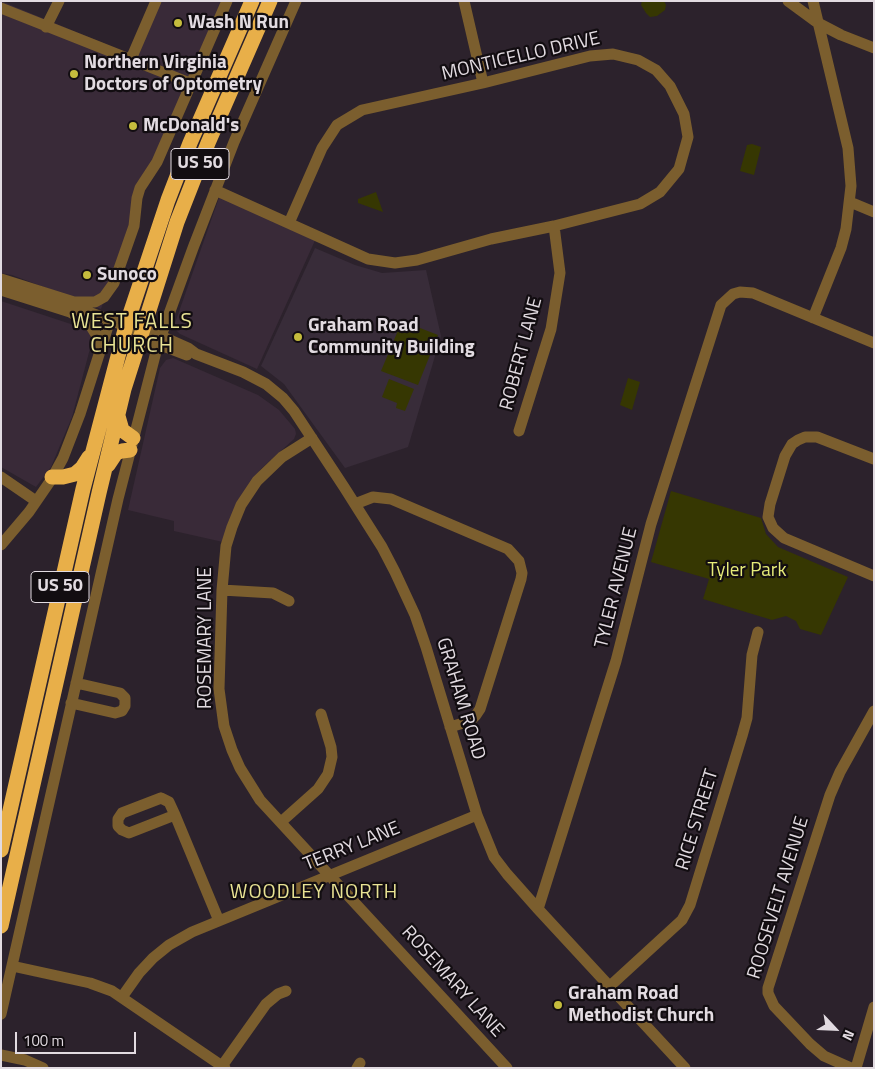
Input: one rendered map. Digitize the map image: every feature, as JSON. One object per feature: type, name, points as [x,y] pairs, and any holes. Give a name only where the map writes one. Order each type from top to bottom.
[{"type":"highway","name":"US 50","points":[[1,850],[59,592],[93,450],[126,326],[168,200],[197,127],[252,1]]},
{"type":"highway","name":"US 50","points":[[1,926],[124,389],[177,222],[270,1]]},
{"type":"highway","points":[[104,471],[116,453],[131,444],[122,430],[118,415]]},
{"type":"highway","points":[[52,477],[68,477],[79,471],[93,450]]},
{"type":"street","points":[[46,27],[59,1]]},
{"type":"street","points":[[131,59],[156,1]]},
{"type":"street","points":[[1,290],[76,308],[95,302],[104,297],[109,291],[114,284],[134,226],[140,188],[157,162],[227,1]]},
{"type":"street","points":[[1,1014],[131,444],[160,340],[234,142],[296,1]]},
{"type":"street","points":[[464,1],[483,83]]},
{"type":"street","points":[[788,1],[818,23],[841,35],[874,48]]},
{"type":"street","points":[[813,1],[848,148],[851,169],[850,202],[841,248],[812,318],[874,344]]},
{"type":"street","points":[[1,8],[190,83]]},
{"type":"street","name":"MONTICELLO DRIVE","points":[[215,190],[368,259],[395,263],[417,260],[491,239],[554,226],[640,204],[660,192],[679,169],[688,138],[684,114],[670,86],[656,70],[638,60],[613,54],[590,56],[483,83],[362,110],[337,125],[322,148],[289,223]]},
{"type":"street","points":[[850,202],[874,212]]},
{"type":"street","name":"ROBERT LANE","points":[[519,431],[551,329],[560,273],[554,226]]},
{"type":"street","name":"GRAHAM ROAD","points":[[1,279],[142,332],[154,333],[160,340],[189,355],[196,354],[243,372],[273,389],[290,406],[355,504],[386,556],[415,615],[477,815],[494,857],[538,909],[685,1068]]},
{"type":"street","name":"TYLER AVENUE","points":[[538,909],[616,661],[651,524],[721,305],[730,296],[746,292],[812,318]]},
{"type":"street","points":[[76,308],[97,336],[100,351]]},
{"type":"street","points":[[1,545],[36,501],[52,477],[72,437],[110,320]]},
{"type":"street","points":[[874,460],[817,436],[798,440],[792,444],[785,456],[770,504],[768,517],[773,528],[784,538],[874,576]]},
{"type":"street","name":"ROSEMARY LANE","points":[[312,438],[282,457],[248,492],[232,527],[226,546],[222,590],[219,689],[224,726],[232,750],[244,775],[260,800],[507,1068]]},
{"type":"street","points":[[1,477],[36,501]]},
{"type":"street","points":[[355,504],[373,497],[391,499],[508,549],[524,559],[521,579],[480,708],[470,721],[450,727]]},
{"type":"street","points":[[222,590],[273,593],[289,601]]},
{"type":"street","name":"RICE STREET","points":[[610,986],[682,920],[690,905],[742,736],[749,696],[752,655],[758,632]]},
{"type":"street","points":[[71,703],[115,713],[122,711],[125,706],[125,698],[120,693],[76,683]]},
{"type":"street","name":"ROOSEVELT AVENUE","points":[[851,1068],[824,1056],[810,1044],[774,1006],[768,994],[768,988],[830,795],[840,772],[874,711]]},
{"type":"street","points":[[281,822],[318,789],[328,774],[332,757],[331,747],[321,714]]},
{"type":"street","points":[[175,815],[129,833],[122,830],[118,822],[122,813],[161,798],[169,802],[175,815],[218,921]]},
{"type":"street","name":"TERRY LANE","points":[[122,997],[139,973],[153,958],[169,945],[192,932],[477,815]]},
{"type":"street","points":[[12,966],[101,987],[122,997],[223,1067],[266,1004],[278,994],[286,991]]},
{"type":"street","points":[[856,1068],[874,1007]]},
{"type":"street","points":[[1,1055],[25,1060],[43,1068]]},
{"type":"shaded area","points":[[1,1],[137,57],[161,1],[222,1],[131,223],[101,309],[12,275],[1,273]]},
{"type":"shaded area","points":[[221,192],[317,236],[257,369],[180,334],[176,330],[175,323]]},
{"type":"shaded area","points":[[315,248],[355,265],[382,273],[426,270],[441,336],[408,447],[345,468],[284,384],[261,366]]},
{"type":"shaded area","points":[[1,301],[89,330],[92,341],[72,417],[51,467],[36,487],[1,467]]},
{"type":"shaded area","points":[[173,358],[258,395],[279,410],[295,429],[294,439],[261,469],[236,505],[223,542],[174,531],[174,521],[128,510],[160,368],[166,360]]},
{"type":"green space","points":[[642,1],[664,1],[666,5],[665,10],[657,16],[650,17],[641,5]]},
{"type":"green space","points":[[752,144],[761,147],[754,175],[740,171],[747,145]]},
{"type":"green space","points":[[376,192],[383,212],[358,203],[358,199]]},
{"type":"green space","points":[[402,321],[438,335],[418,385],[381,371]]},
{"type":"green space","points":[[628,378],[640,382],[632,410],[620,405]]},
{"type":"green space","points":[[389,379],[414,389],[405,411],[396,408],[397,403],[382,397]]},
{"type":"green space","name":"Tyler Park","points":[[671,491],[761,518],[766,534],[778,547],[848,577],[821,635],[800,629],[796,621],[786,616],[772,620],[703,599],[709,579],[651,562]]},
{"type":"place","name":"Wash N Run","points":[[178,23]]},
{"type":"place","name":"Northern Virginia Doctors of Optometry","points":[[74,74]]},
{"type":"place","name":"McDonald's","points":[[133,126]]},
{"type":"place","name":"Sunoco","points":[[87,275]]},
{"type":"place","name":"Graham Road Community Building","points":[[298,337]]},
{"type":"place","name":"Graham Road Methodist Church","points":[[558,1005]]},
{"type":"district","name":"WEST FALLS CHURCH","points":[[132,335]]},
{"type":"district","name":"WOODLEY NORTH","points":[[314,893]]}]
